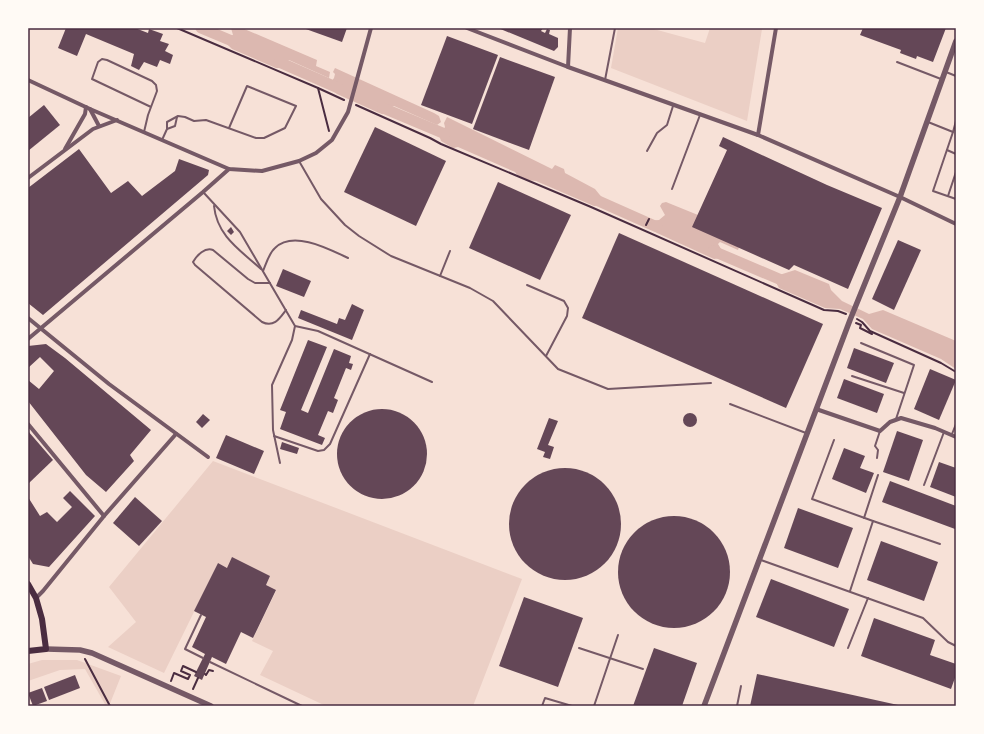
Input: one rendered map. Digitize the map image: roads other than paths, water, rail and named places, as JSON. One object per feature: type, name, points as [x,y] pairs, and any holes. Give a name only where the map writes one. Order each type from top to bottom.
[{"type":"main road","points":[[28,584],[36,598],[42,619],[46,649],[28,652]]},
{"type":"street","points":[[28,80],[88,108],[229,169],[262,171],[299,161],[316,153],[332,140],[348,112],[371,28]]},
{"type":"street","points":[[467,28],[568,67],[758,135],[900,197],[956,224]]},
{"type":"street","points":[[568,67],[570,28]]},
{"type":"street","points":[[758,135],[776,28]]},
{"type":"street","points":[[704,706],[859,297],[900,197],[956,41]]},
{"type":"street","points":[[88,108],[99,126]]},
{"type":"street","points":[[64,151],[88,108]]},
{"type":"street","points":[[28,178],[99,126],[118,120]]},
{"type":"street","points":[[28,339],[229,169]]},
{"type":"street","points":[[28,318],[109,384],[208,457]]},
{"type":"street","points":[[816,409],[880,431],[890,422],[901,418],[954,436]]},
{"type":"street","points":[[28,424],[104,516]]},
{"type":"street","points":[[36,598],[104,516],[176,434]]},
{"type":"street","points":[[46,649],[80,650],[129,669],[211,706]]},
{"type":"lane","points":[[605,80],[615,28]]},
{"type":"lane","points":[[144,132],[157,92],[156,85],[152,81],[107,60],[102,59],[98,62],[92,79],[151,107]]},
{"type":"lane","points":[[897,62],[942,79]]},
{"type":"lane","points":[[945,72],[956,76]]},
{"type":"lane","points":[[162,140],[167,129],[168,122],[177,117],[185,116],[194,121],[206,120],[256,138],[264,138],[285,128],[296,106],[247,86],[229,128]]},
{"type":"lane","points":[[647,151],[657,133],[667,125],[674,104]]},
{"type":"lane","points":[[672,189],[700,114]]},
{"type":"lane","points":[[167,129],[175,126],[177,117]]},
{"type":"lane","points":[[927,121],[953,132]]},
{"type":"lane","points":[[956,121],[933,191],[956,199]]},
{"type":"lane","points":[[947,150],[956,154]]},
{"type":"lane","points":[[299,161],[321,199],[345,225],[359,236],[391,256],[470,288],[493,301],[558,369],[608,389],[711,383]]},
{"type":"lane","points":[[948,196],[956,172]]},
{"type":"lane","points":[[203,192],[240,232],[295,326],[292,340],[272,385],[273,430],[280,463]]},
{"type":"lane","points":[[214,204],[215,217],[225,235],[263,271]]},
{"type":"lane","points":[[263,271],[274,248],[287,241],[317,244],[348,258]]},
{"type":"lane","points":[[270,283],[255,283],[248,279],[209,248],[206,249],[193,262],[215,284],[267,325],[273,324],[286,310]]},
{"type":"lane","points":[[440,276],[450,251]]},
{"type":"lane","points":[[527,285],[564,301],[568,308],[567,316],[546,356]]},
{"type":"lane","points":[[295,326],[318,331],[432,382]]},
{"type":"lane","points":[[861,343],[914,365],[896,420]]},
{"type":"lane","points":[[274,436],[318,451],[324,450],[330,444],[370,354]]},
{"type":"lane","points":[[852,376],[904,393]]},
{"type":"lane","points":[[730,404],[807,434]]},
{"type":"lane","points":[[954,436],[956,424]]},
{"type":"lane","points":[[877,458],[878,450],[875,446],[880,431]]},
{"type":"lane","points":[[924,485],[944,432]]},
{"type":"lane","points":[[834,440],[812,499],[940,544]]},
{"type":"lane","points":[[864,518],[878,476]]},
{"type":"lane","points":[[850,591],[873,521]]},
{"type":"lane","points":[[760,559],[923,618],[948,642],[956,646]]},
{"type":"lane","points":[[848,648],[868,598]]},
{"type":"lane","points":[[201,615],[185,649],[203,658]]},
{"type":"lane","points":[[594,706],[618,635]]},
{"type":"lane","points":[[579,648],[643,669]]},
{"type":"lane","points":[[210,662],[302,706]]},
{"type":"lane","points":[[737,706],[741,686]]},
{"type":"lane","points":[[542,706],[544,698],[572,706]]},
{"type":"waterway","points":[[201,28],[232,41]]},
{"type":"waterway","points":[[279,62],[338,88]]},
{"type":"waterway","points":[[383,108],[445,134]]},
{"type":"waterway","points":[[594,199],[657,227]]},
{"type":"waterway","points":[[713,251],[786,282]]}]
